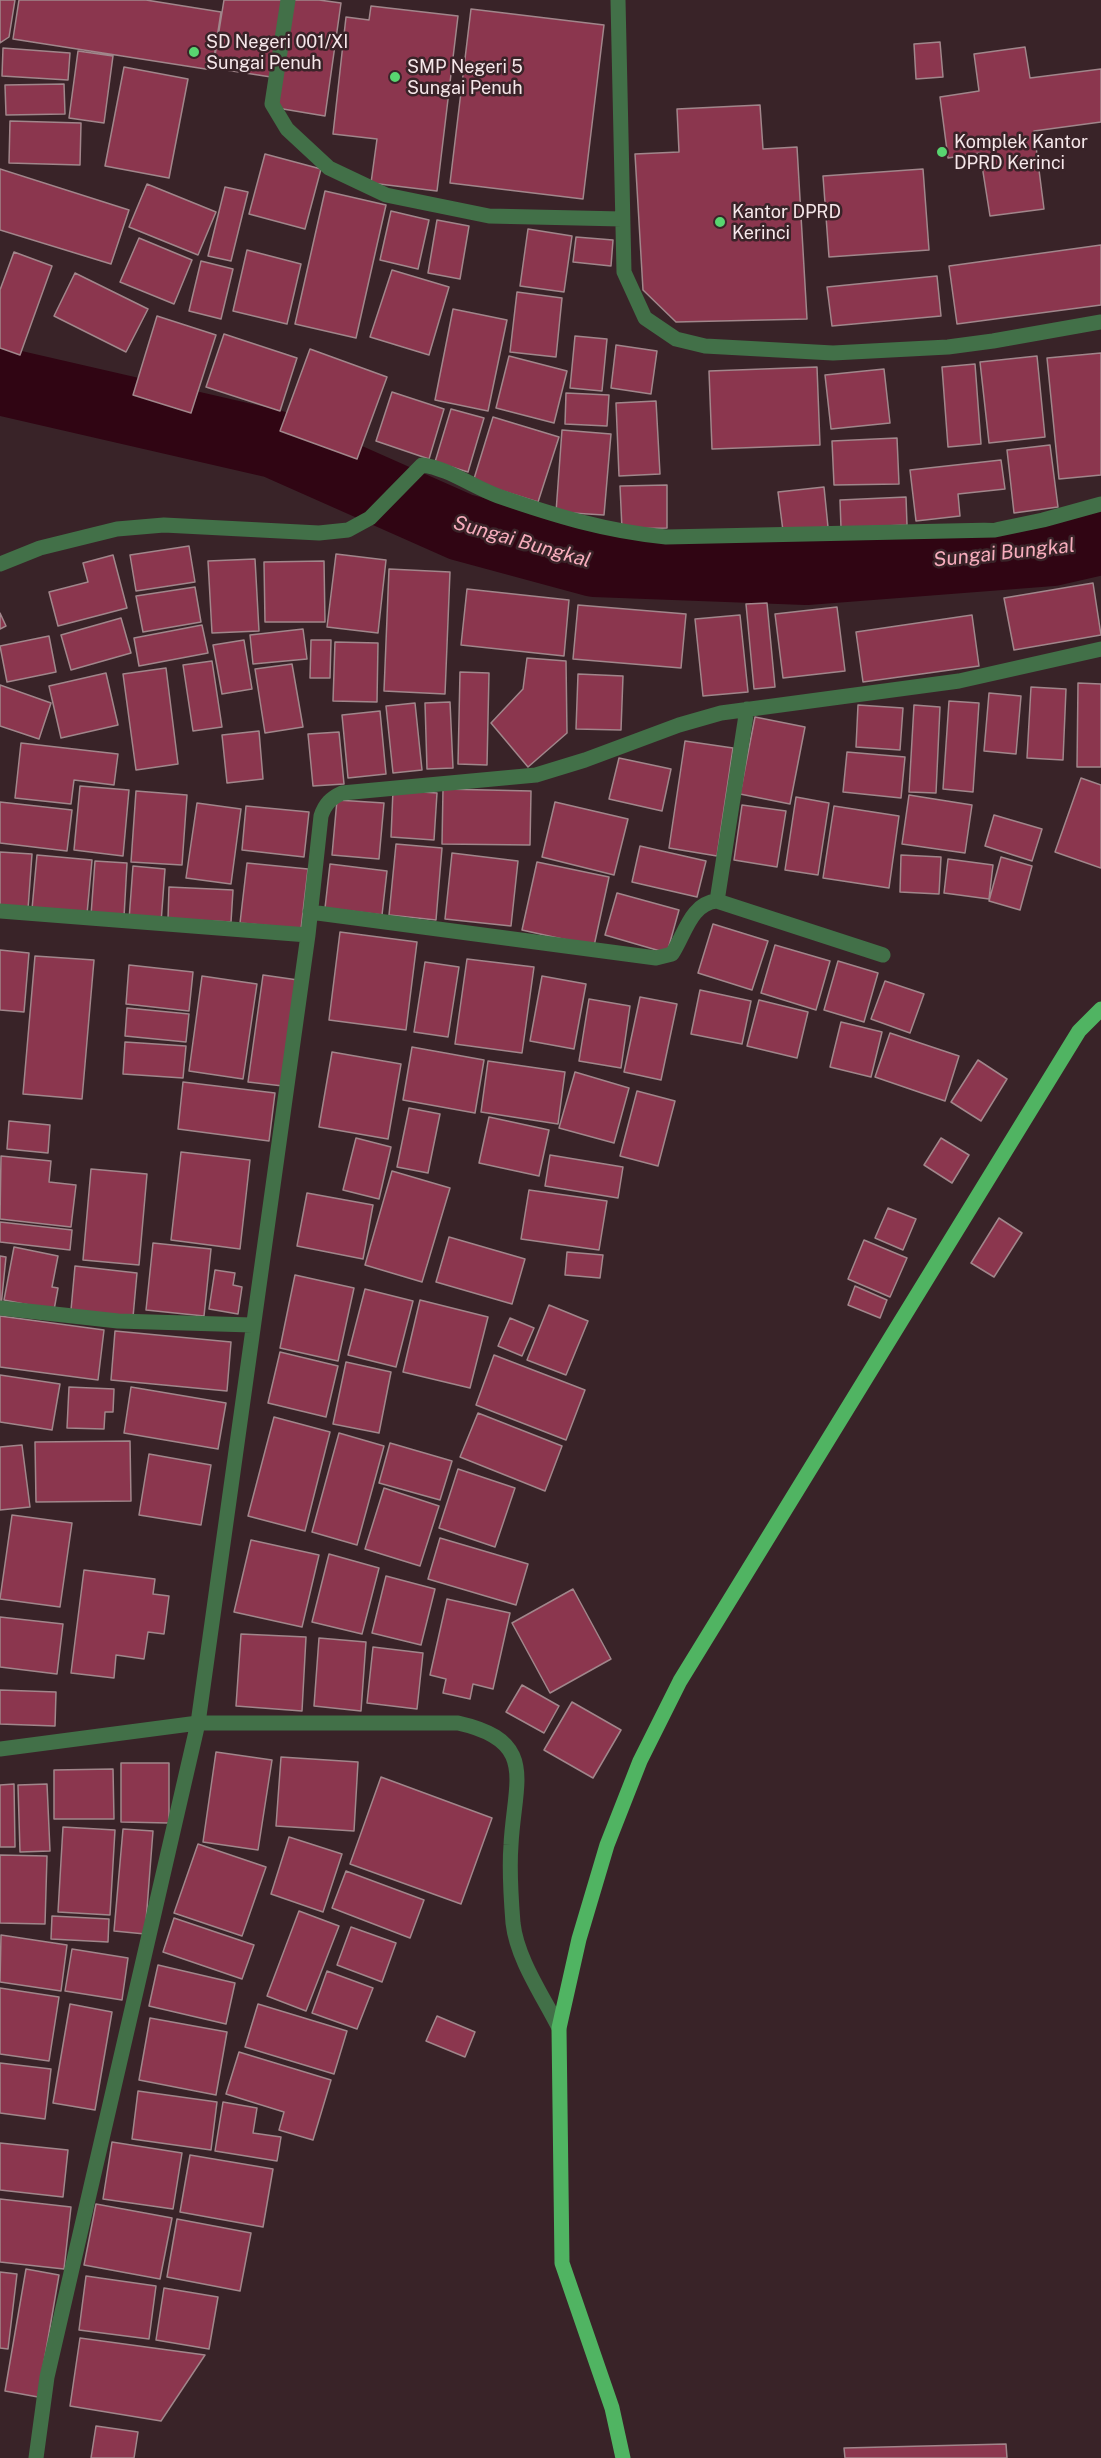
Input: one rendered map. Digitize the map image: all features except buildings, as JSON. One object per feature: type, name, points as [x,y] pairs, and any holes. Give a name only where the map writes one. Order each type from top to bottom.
[{"type":"main road","points":[[623,2458],[612,2408],[562,2264],[559,2028],[579,1939],[607,1845],[640,1761],[680,1681],[1079,1031],[1101,1009]]},
{"type":"street","points":[[288,0],[272,104],[287,129],[329,168],[386,195],[489,216],[622,219]]},
{"type":"street","points":[[618,0],[624,272],[645,318],[676,339],[705,346],[832,353],[948,347],[1101,321]]},
{"type":"street","points":[[0,564],[40,548],[117,530],[164,525],[336,532],[348,530],[370,518],[422,465],[436,468],[497,495],[593,527],[666,537],[995,530],[1101,504]]},
{"type":"street","points":[[36,2458],[47,2377],[198,1723],[308,935],[321,816],[327,803],[334,796],[342,793],[536,775],[700,719],[747,709],[959,681],[1101,649]]},
{"type":"street","points":[[717,901],[747,709]]},
{"type":"street","points":[[310,912],[656,958],[672,954],[697,910],[708,901],[717,901],[883,955]]},
{"type":"street","points":[[0,911],[308,935]]},
{"type":"street","points":[[0,1308],[118,1321],[252,1325]]},
{"type":"street","points":[[0,1749],[198,1723],[458,1723],[491,1734],[509,1747],[517,1764],[518,1781],[511,1846],[513,1924],[523,1956],[559,2028]]},
{"type":"waterway","name":"Sungai Bungkal","points":[[0,381],[274,444],[461,527],[594,563],[806,571],[1052,552],[1101,541]]},
{"type":"place","name":"SD Negeri 001/XI Sungai Penuh","points":[[194,52]]},
{"type":"place","name":"SMP Negeri 5 Sungai Penuh","points":[[395,77]]},
{"type":"place","name":"Komplek Kantor DPRD Kerinci","points":[[942,152]]},
{"type":"place","name":"Kantor DPRD Kerinci","points":[[720,222]]}]
